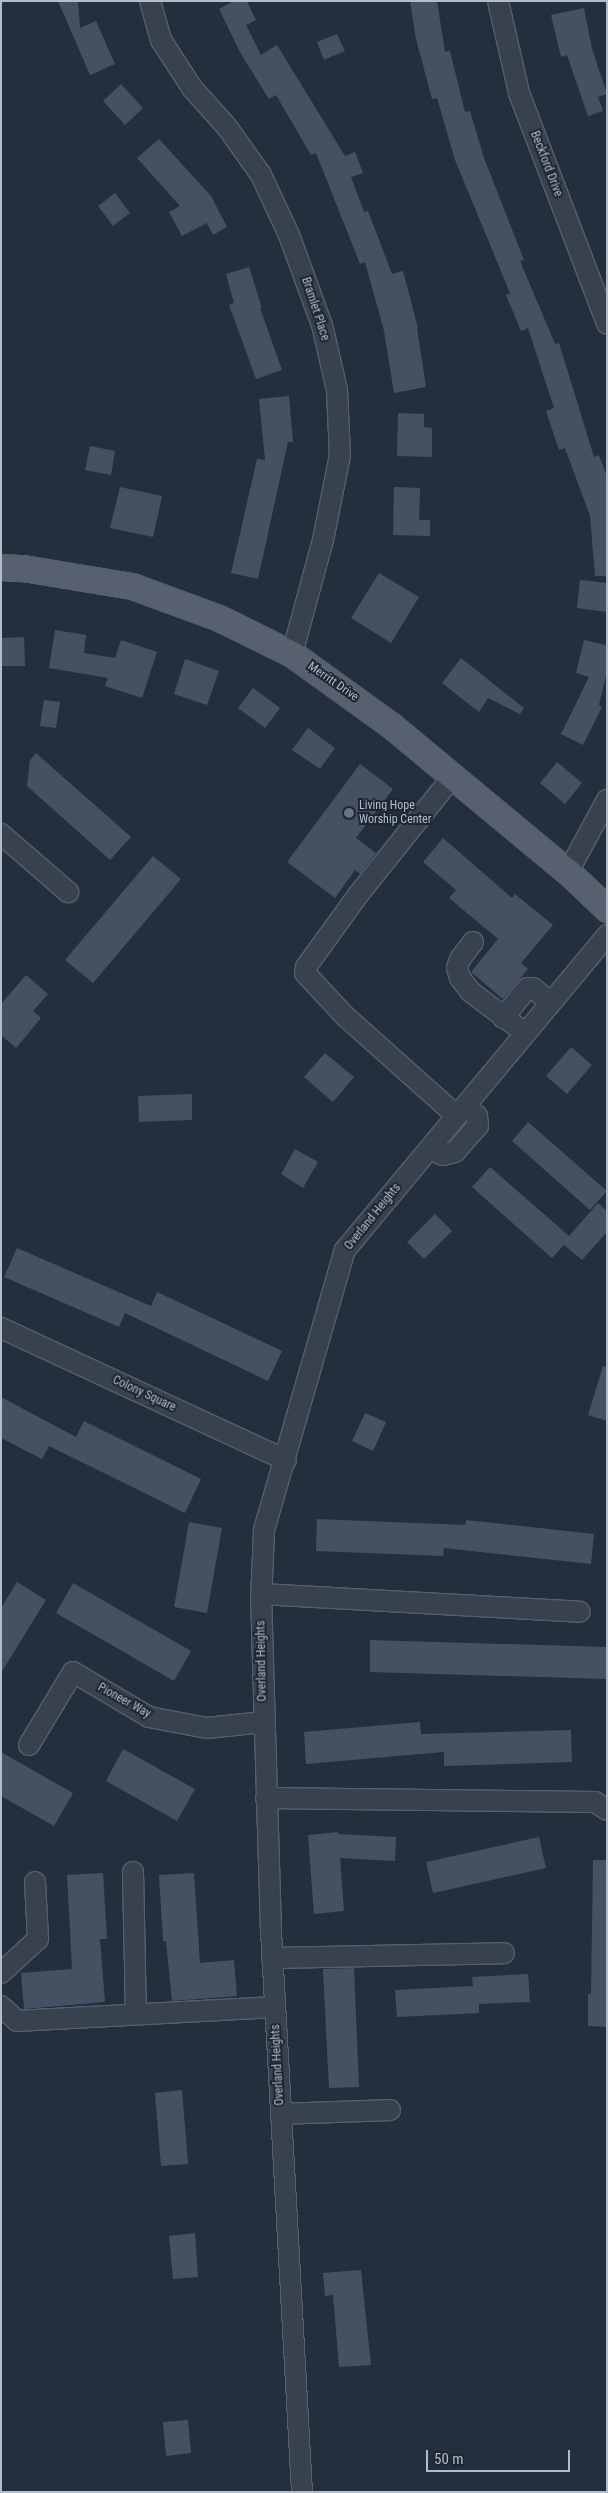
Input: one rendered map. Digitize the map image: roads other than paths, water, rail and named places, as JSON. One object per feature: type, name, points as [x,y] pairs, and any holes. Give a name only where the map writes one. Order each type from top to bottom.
[{"type":"main road","name":"Merritt Drive","points":[[1,567],[22,568],[132,586],[219,618],[292,654],[341,687],[392,726],[568,872],[607,909]]},
{"type":"street","name":"Bramlet Place","points":[[150,1],[161,40],[192,88],[227,127],[261,175],[288,235],[322,325],[335,380],[340,455],[322,540],[292,654]]},
{"type":"street","name":"Beckford Drive","points":[[498,1],[519,93],[607,324]]},
{"type":"street","points":[[453,776],[358,895],[306,967],[305,973],[345,1016],[462,1111]]},
{"type":"street","points":[[568,872],[607,800]]},
{"type":"street","points":[[1,834],[68,892]]},
{"type":"street","name":"Overland Heights","points":[[302,2492],[272,1958],[264,1722],[262,1594],[264,1530],[286,1460],[345,1250],[607,935]]},
{"type":"street","points":[[473,942],[460,959],[457,968],[460,978],[471,992],[503,1018],[526,1033]]},
{"type":"street","points":[[503,1018],[527,988],[533,988],[551,1003]]},
{"type":"street","name":"Colony Square","points":[[1,1328],[286,1460]]},
{"type":"street","points":[[262,1594],[579,1612]]},
{"type":"street","name":"Pioneer Way","points":[[29,1745],[72,1672],[149,1717],[207,1728],[264,1722]]},
{"type":"street","points":[[266,1798],[595,1802],[607,1810]]},
{"type":"street","points":[[133,1872],[136,2014]]},
{"type":"street","points":[[1,1973],[38,1939],[35,1882]]},
{"type":"street","points":[[272,1958],[504,1953]]},
{"type":"street","points":[[1,2006],[16,2021],[275,2007]]},
{"type":"street","points":[[281,2114],[390,2110]]},
{"type":"place","name":"Living Hope Worship Center","points":[[349,813]]}]
